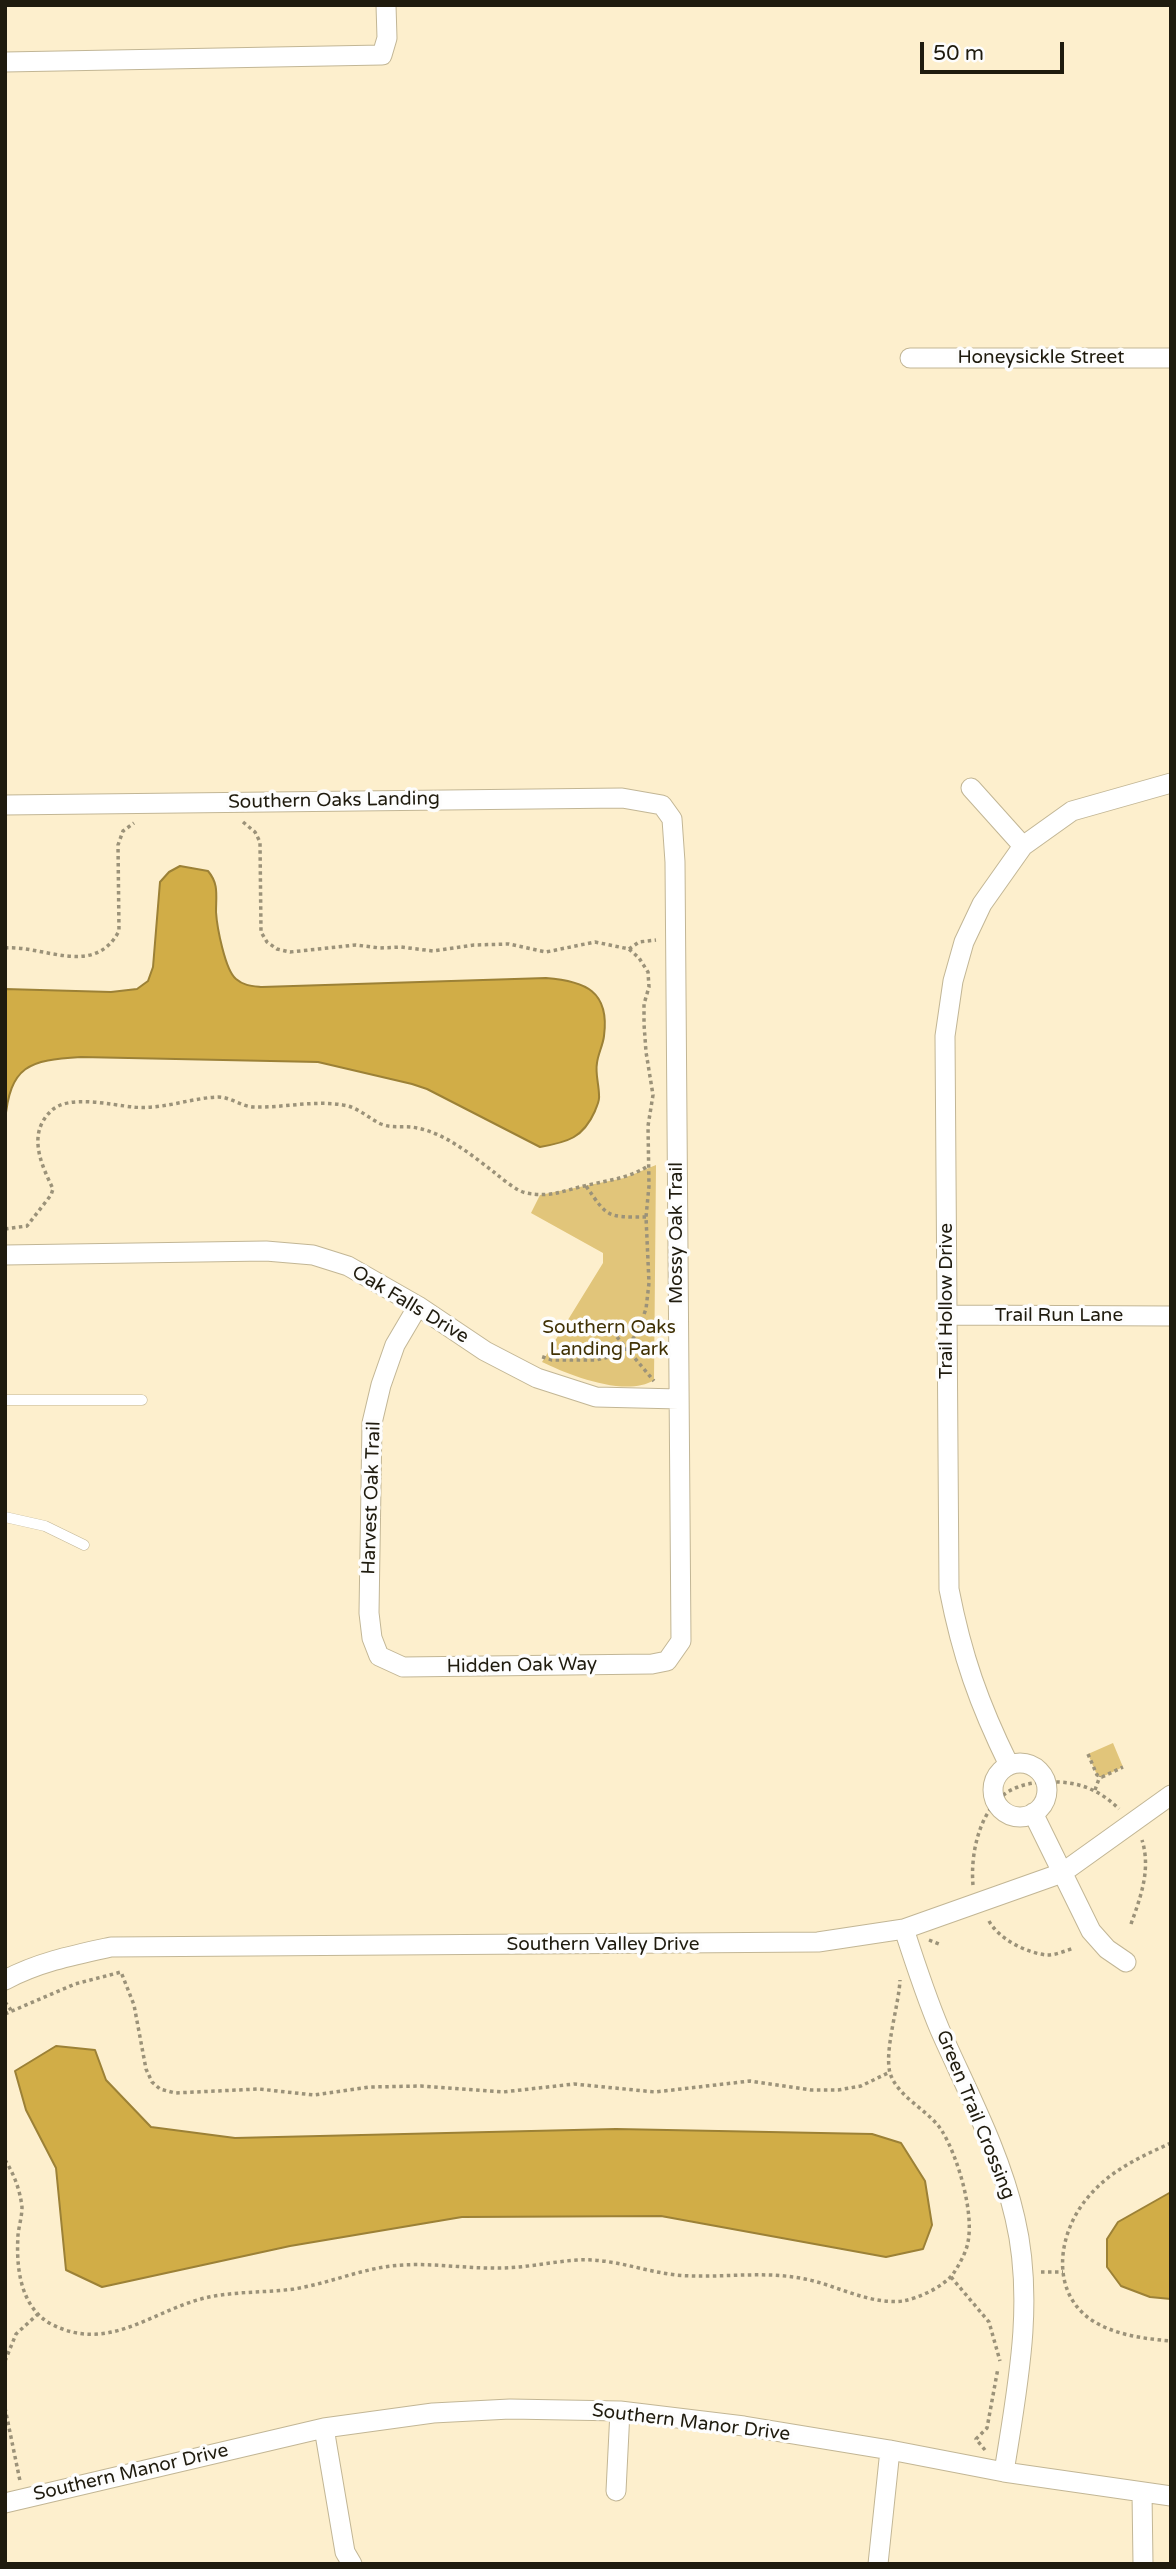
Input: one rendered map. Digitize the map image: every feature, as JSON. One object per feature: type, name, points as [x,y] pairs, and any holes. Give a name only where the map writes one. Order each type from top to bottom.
[{"type":"street","points":[[5,62],[382,55],[387,38],[386,5]]},
{"type":"street","name":"Honeysickle Street","points":[[910,358],[1171,358]]},
{"type":"street","name":"Trail Hollow Drive","points":[[1009,1765],[980,1704],[960,1642],[950,1589],[947,1547],[945,1036],[953,981],[964,942],[982,904],[1023,846],[1072,811],[1171,783]]},
{"type":"street","points":[[971,788],[1023,846]]},
{"type":"street","name":"Southern Oaks Landing","points":[[5,805],[622,798],[662,805]]},
{"type":"street","name":"Mossy Oak Trail","points":[[662,805],[672,819],[675,939],[674,1399],[681,1641],[667,1661]]},
{"type":"street","name":"Oak Falls Drive","points":[[5,1255],[266,1251],[313,1255],[348,1266],[418,1306],[485,1351],[537,1378],[596,1397],[674,1399]]},
{"type":"street","name":"Harvest Oak Trail","points":[[379,1656],[372,1638],[369,1613],[372,1423],[381,1385],[395,1345],[418,1306]]},
{"type":"street","name":"Trail Run Lane","points":[[948,1315],[1171,1316]]},
{"type":"street","name":"Hidden Oak Way","points":[[379,1656],[403,1667],[652,1664],[667,1661]]},
{"type":"street","points":[[1027,1764],[1042,1774],[1047,1791],[1040,1808],[1033,1813],[1016,1817],[1008,1814],[996,1802],[993,1785],[1002,1770],[1009,1765],[1027,1764]]},
{"type":"street","name":"Southern Valley Drive","points":[[5,1980],[23,1970],[63,1957],[111,1947],[818,1942],[904,1929],[1062,1874],[1171,1795]]},
{"type":"street","points":[[1033,1813],[1091,1931],[1107,1949],[1126,1962]]},
{"type":"street","name":"Green Trail Crossing","points":[[904,1929],[939,2026],[1003,2175],[1016,2220],[1024,2312],[1021,2367],[1004,2472]]},
{"type":"street","name":"Southern Manor Drive","points":[[15,2501],[324,2428],[433,2413],[510,2409],[620,2411],[744,2426],[1004,2472],[1171,2496]]},
{"type":"street","points":[[616,2491],[620,2411]]},
{"type":"street","points":[[324,2428],[345,2552],[352,2564]]},
{"type":"street","points":[[878,2564],[890,2450]]},
{"type":"street","points":[[1142,2493],[1143,2564]]},
{"type":"lane","points":[[5,1401],[142,1400]]},
{"type":"lane","points":[[5,1517],[45,1526],[84,1545]]},
{"type":"path","points":[[237,821],[246,823],[260,842],[261,932],[267,942],[276,949],[290,952],[356,945],[433,951],[474,945],[509,944],[546,952],[595,942],[629,949],[648,972],[649,987],[644,1024],[653,1095],[649,1126],[646,1217],[649,1283],[646,1309],[637,1333],[626,1348],[613,1356],[596,1360],[552,1360],[538,1356]]},
{"type":"path","points":[[5,948],[20,947],[53,955],[78,957],[99,953],[113,943],[119,931],[118,845],[123,831],[135,822]]},
{"type":"path","points":[[629,949],[639,942],[675,939]]},
{"type":"path","points":[[5,1229],[27,1226],[51,1195],[53,1189],[37,1145],[45,1119],[52,1110],[64,1103],[117,1103],[146,1107],[219,1097],[249,1107],[347,1105],[390,1127],[419,1128],[443,1138],[470,1154],[521,1192],[540,1195],[560,1194],[586,1185],[624,1178],[648,1166]]},
{"type":"path","points":[[586,1185],[602,1210],[609,1215],[646,1217]]},
{"type":"path","points":[[617,1337],[674,1399]]},
{"type":"path","points":[[1088,1754],[1097,1775],[1100,1776]]},
{"type":"path","points":[[1100,1776],[1123,1768]]},
{"type":"path","points":[[1095,1790],[1100,1776]]},
{"type":"path","points":[[1131,1924],[1142,1891],[1147,1863],[1142,1840]]},
{"type":"path","points":[[989,1922],[1001,1935],[1034,1952],[1047,1955],[1074,1948]]},
{"type":"path","points":[[5,2014],[75,1984],[121,1972],[134,2005],[146,2069],[152,2082],[175,2093],[259,2089],[314,2095],[370,2087],[421,2086],[503,2092],[575,2084],[655,2092],[750,2081],[811,2090],[838,2090],[861,2086],[890,2073]]},
{"type":"path","points":[[5,2160],[15,2175],[22,2208],[18,2261],[20,2280],[29,2304],[50,2324],[76,2333],[101,2336],[202,2299],[295,2289],[383,2267],[413,2264],[495,2269],[593,2259],[616,2261],[678,2275],[770,2275],[805,2279],[878,2300],[903,2301],[929,2291],[951,2277],[969,2240],[965,2190],[942,2130],[902,2091],[890,2073],[890,2042],[900,1972]]},
{"type":"path","points":[[5,2002],[11,2010]]},
{"type":"path","points":[[1171,2143],[1138,2158],[1107,2178],[1090,2194],[1071,2220],[1064,2241],[1063,2272],[1073,2303],[1094,2322],[1147,2339],[1171,2341]]},
{"type":"path","points":[[1040,2272],[1063,2272]]},
{"type":"path","points":[[951,2277],[989,2322],[1000,2359],[987,2428],[976,2439],[1004,2472]]},
{"type":"path","points":[[5,2361],[16,2334],[37,2314]]},
{"type":"path","points":[[5,2407],[15,2501]]},
{"type":"green space","name":"Southern Oaks Landing Park","points":[[656,1165],[654,1380],[642,1385],[613,1386],[567,1373],[542,1362],[603,1263],[603,1253],[531,1213],[540,1195],[624,1178]]},
{"type":"green space","points":[[1113,1743],[1123,1767],[1102,1777],[1097,1775],[1088,1754]]},
{"type":"shaded area","points":[[180,866],[208,871],[212,876],[225,958],[232,974],[245,984],[262,987],[546,978],[572,982],[592,991],[603,1008],[605,1021],[597,1067],[599,1099],[590,1120],[574,1137],[540,1147],[427,1089],[318,1062],[81,1057],[48,1060],[25,1069],[12,1088],[5,1122],[5,989],[111,992],[137,989],[148,981],[153,967],[160,882],[169,872]]},
{"type":"shaded area","points":[[56,2046],[95,2050],[106,2080],[151,2127],[235,2138],[616,2129],[872,2134],[901,2143],[925,2181],[932,2225],[923,2249],[886,2257],[661,2216],[462,2217],[290,2246],[102,2287],[66,2270],[56,2168],[26,2110],[15,2071]]},
{"type":"shaded area","points":[[1171,2192],[1171,2299],[1150,2297],[1121,2286],[1107,2267],[1107,2239],[1118,2222]]}]
